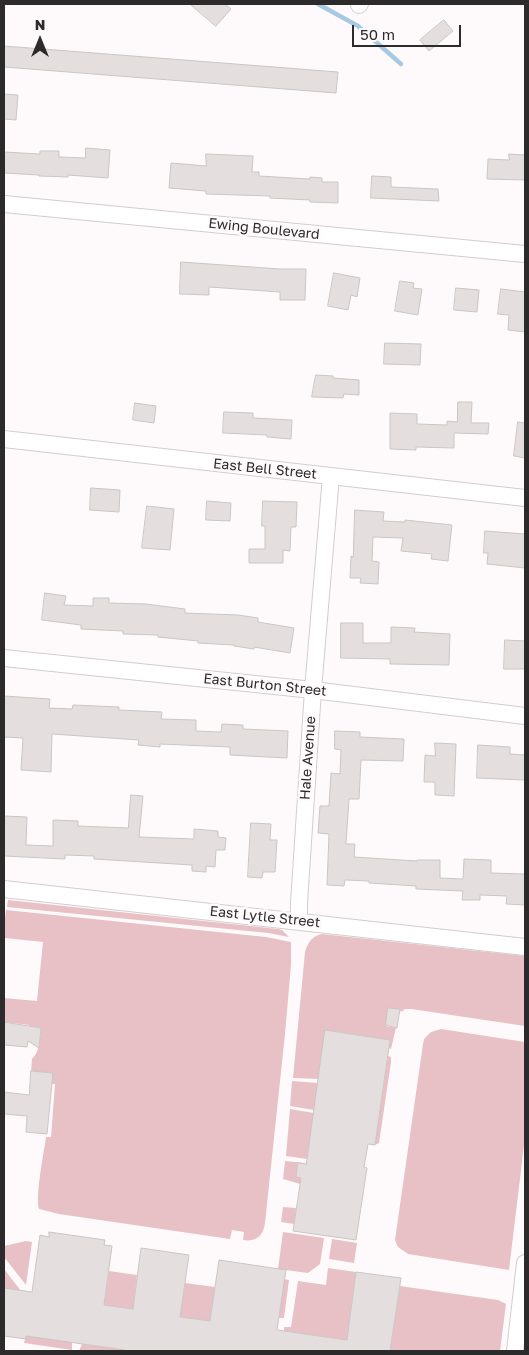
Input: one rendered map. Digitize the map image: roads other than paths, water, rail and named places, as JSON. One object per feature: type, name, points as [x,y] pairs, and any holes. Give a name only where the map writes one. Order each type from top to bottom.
[{"type":"street","name":"Ewing Boulevard","points":[[4,204],[525,254]]},
{"type":"street","name":"East Bell Street","points":[[4,439],[525,498]]},
{"type":"street","name":"Hale Avenue","points":[[299,921],[313,690],[331,476]]},
{"type":"street","name":"East Burton Street","points":[[4,658],[313,690],[525,716]]},
{"type":"street","name":"East Lytle Street","points":[[4,889],[525,947]]},
{"type":"street","points":[[515,1351],[525,1263]]},
{"type":"waterway","points":[[318,4],[358,26],[401,64]]}]
